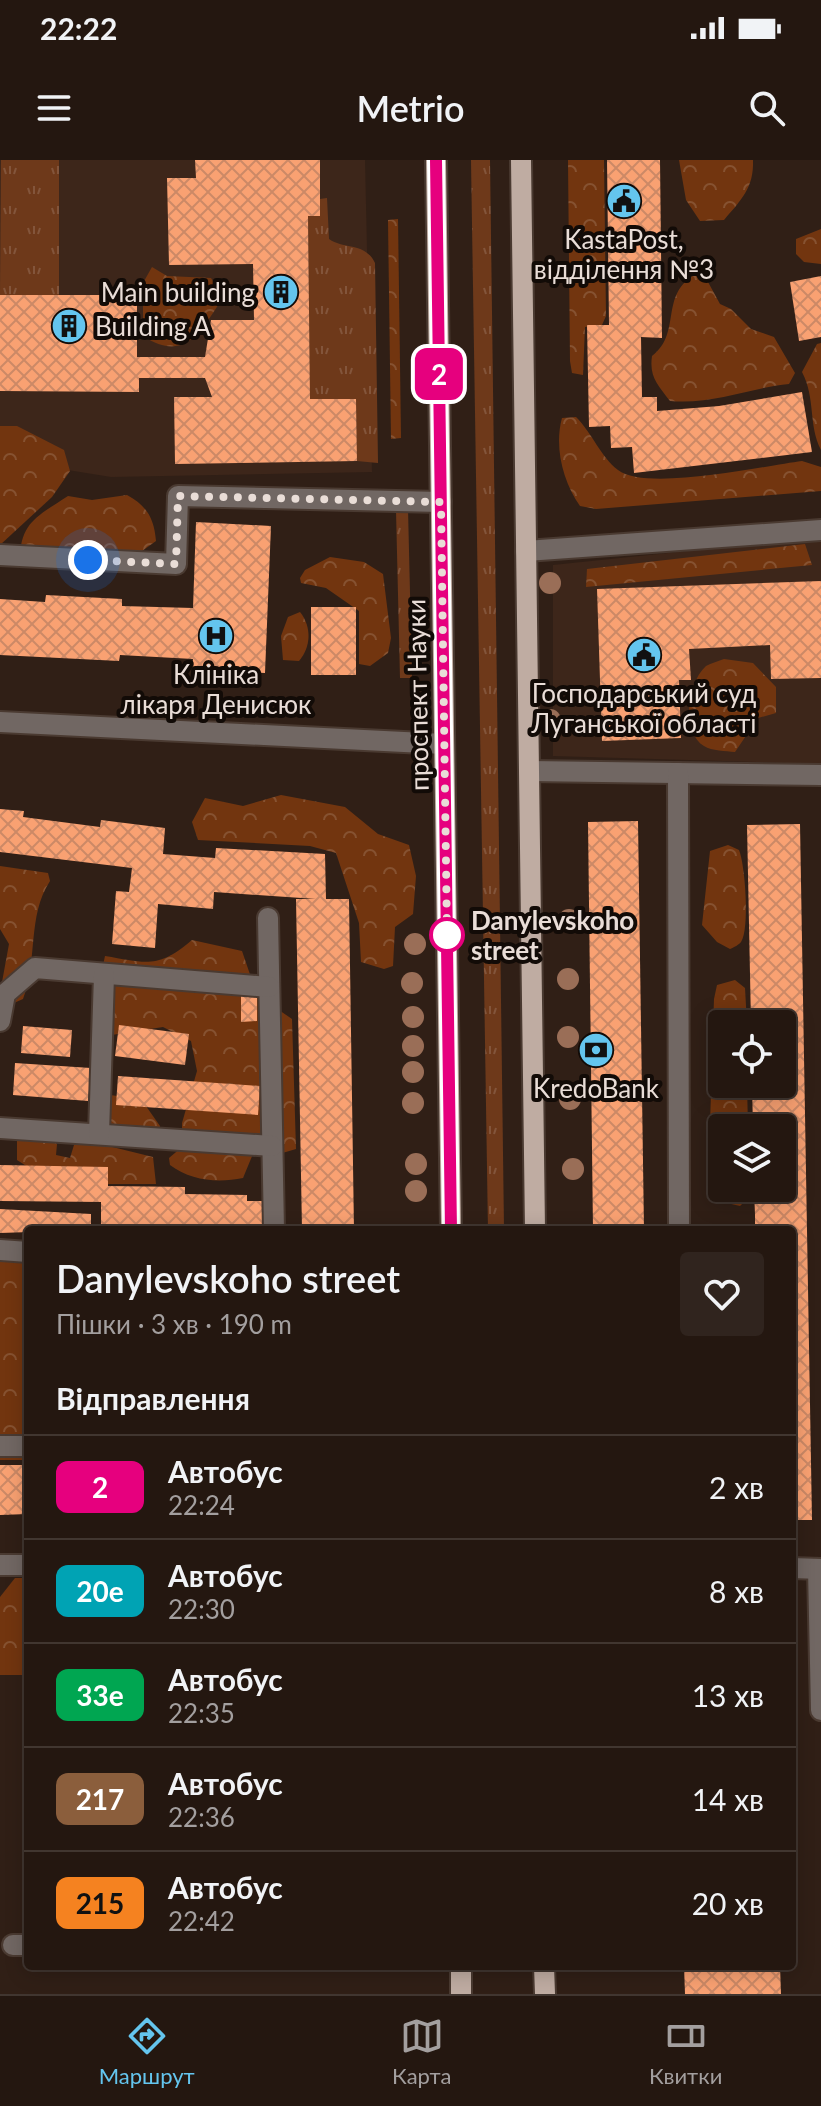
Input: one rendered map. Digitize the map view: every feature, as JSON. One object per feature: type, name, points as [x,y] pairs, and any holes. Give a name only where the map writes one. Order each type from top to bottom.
[{"type":"main road","name":"проспект Науки","points":[[436,160],[451,1226]]},
{"type":"main road","points":[[521,160],[535,1226]]},
{"type":"main road","points":[[461,1970],[461,1994]]},
{"type":"main road","points":[[544,1970],[545,1994]]},
{"type":"street","points":[[0,555],[176,564],[178,496],[441,502]]},
{"type":"street","points":[[526,551],[821,530]]},
{"type":"street","points":[[0,722],[444,744]]},
{"type":"street","points":[[529,771],[821,775]]},
{"type":"street","points":[[678,773],[679,1226]]},
{"type":"street","points":[[268,918],[274,1226]]},
{"type":"street","points":[[0,1021],[5,994],[35,968],[269,987]]},
{"type":"street","points":[[99,1134],[104,975]]},
{"type":"street","points":[[0,1128],[272,1146]]},
{"type":"street","points":[[0,1250],[24,1252]]},
{"type":"street","points":[[0,1446],[24,1446]]},
{"type":"street","points":[[0,1565],[24,1565]]},
{"type":"street","points":[[796,1568],[820,1569],[821,1710]]},
{"type":"shaded area","points":[[0,160],[365,160],[372,472],[111,477],[0,459]]},
{"type":"shaded area","points":[[821,537],[821,764],[553,756],[553,565]]},
{"type":"green space","points":[[1,160],[59,160],[59,296],[0,295]]},
{"type":"green space","points":[[471,160],[490,160],[504,1226],[488,1226]]},
{"type":"green space","points":[[568,160],[604,160],[606,316],[602,325],[585,327],[583,375],[572,373],[570,361]]},
{"type":"green space","points":[[679,160],[753,160],[749,186],[724,220],[700,221],[686,200]]},
{"type":"green space","points":[[327,198],[329,239],[366,252],[375,263],[378,463],[357,461],[356,399],[310,399],[308,216],[320,199]]},
{"type":"green space","points":[[398,219],[401,438],[391,439],[388,220]]},
{"type":"green space","points":[[821,229],[821,264],[804,262],[796,254],[796,239]]},
{"type":"green space","points":[[152,267],[167,276],[211,278],[223,298],[191,340],[181,345],[158,344],[143,336],[143,283]]},
{"type":"green space","points":[[702,271],[720,304],[731,309],[751,329],[774,337],[795,373],[789,384],[700,401],[670,401],[653,375],[652,356],[667,335],[679,289]]},
{"type":"green space","points":[[821,343],[821,450],[802,372],[817,344]]},
{"type":"green space","points":[[576,417],[612,465],[632,476],[678,478],[802,461],[821,467],[821,491],[596,509],[580,506],[565,475],[559,441],[562,418]]},
{"type":"green space","points":[[0,426],[17,426],[64,450],[70,471],[52,497],[0,545]]},
{"type":"green space","points":[[127,495],[144,508],[153,526],[156,541],[142,551],[20,560],[27,528],[68,496],[92,500]]},
{"type":"green space","points":[[408,509],[412,678],[400,678],[396,510]]},
{"type":"green space","points":[[805,544],[812,565],[586,587],[587,569]]},
{"type":"green space","points":[[330,557],[364,562],[383,574],[391,638],[388,653],[370,666],[359,664],[359,611],[326,588],[301,583],[300,578],[305,570]]},
{"type":"green space","points":[[300,612],[308,630],[306,650],[299,661],[283,660],[281,636],[288,617]]},
{"type":"green space","points":[[724,659],[753,663],[776,687],[776,713],[758,718],[735,752],[704,746],[692,730],[690,719],[694,684],[706,666]]},
{"type":"green space","points":[[281,795],[345,807],[378,834],[409,845],[416,876],[413,914],[395,927],[393,966],[384,969],[361,962],[359,923],[336,853],[310,846],[198,840],[192,822],[205,798],[243,806]]},
{"type":"green space","points":[[728,845],[739,850],[741,857],[746,911],[744,935],[741,942],[730,949],[717,942],[702,925],[710,851]]},
{"type":"green space","points":[[0,866],[48,873],[50,881],[38,909],[28,984],[23,999],[7,1006],[0,993],[9,944],[0,929]]},
{"type":"green space","points":[[192,940],[242,951],[257,995],[292,1019],[296,1149],[279,1154],[255,1149],[243,1178],[205,1179],[170,1165],[169,1158],[182,1147],[182,1123],[197,1071],[191,1041],[163,1027],[105,1036],[99,984],[105,956],[152,962],[170,956]]},
{"type":"green space","points":[[735,980],[745,988],[746,1010],[714,1010],[717,985]]},
{"type":"green space","points":[[102,1094],[141,1099],[160,1126],[157,1141],[105,1139],[89,1122],[91,1108]]},
{"type":"green space","points":[[711,1098],[747,1098],[748,1114],[710,1114]]},
{"type":"green space","points":[[17,1138],[51,1140],[57,1144],[56,1155],[70,1158],[74,1145],[84,1140],[153,1157],[156,1184],[101,1184],[42,1176],[17,1160]]},
{"type":"green space","points":[[726,1202],[744,1202],[740,1206]]},
{"type":"green space","points":[[24,1250],[24,1460],[0,1460],[0,1255]]},
{"type":"green space","points":[[15,1578],[24,1578],[24,1675],[0,1675],[0,1597]]},
{"type":"building","name":"Main building","points":[[195,160],[320,160],[320,216],[308,216],[310,399],[356,399],[357,461],[175,464],[174,397],[212,397],[205,378],[139,378],[139,392],[0,391],[0,295],[137,295],[137,357],[205,357],[211,320],[254,320],[253,264],[169,265],[167,178],[196,178]]},
{"type":"building","points":[[607,160],[660,160],[662,338],[641,337],[642,397],[657,397],[657,411],[719,406],[802,392],[812,452],[634,473],[632,447],[611,448],[610,426],[589,427],[587,325],[609,325]]},
{"type":"building","points":[[821,276],[821,337],[799,341],[790,282]]},
{"type":"building","points":[[196,522],[271,526],[265,673],[192,669],[193,659],[120,655],[119,661],[0,655],[0,599],[45,602],[46,595],[122,599],[122,606],[193,608]]},
{"type":"building","name":"Господарський суд Луганської області","points":[[821,581],[821,678],[771,679],[770,645],[689,649],[691,680],[679,680],[681,738],[602,741],[597,589]]},
{"type":"building","points":[[311,607],[356,607],[356,675],[311,675]]},
{"type":"building","points":[[0,809],[24,811],[23,817],[100,827],[101,820],[165,828],[163,854],[215,858],[216,848],[325,854],[326,899],[349,899],[354,1226],[302,1226],[296,899],[316,899],[214,892],[213,909],[158,904],[155,948],[112,944],[116,891],[129,892],[132,868],[0,852]]},
{"type":"building","points":[[638,821],[644,1226],[593,1226],[588,822]]},
{"type":"building","points":[[800,824],[812,1520],[796,1520],[796,1226],[755,1226],[754,1202],[796,1202],[796,1114],[753,1114],[752,1098],[796,1098],[796,1010],[751,1010],[747,825]]},
{"type":"building","points":[[241,996],[257,996],[257,1021],[241,1022]]},
{"type":"building","points":[[119,1025],[189,1034],[185,1065],[115,1056]]},
{"type":"building","points":[[23,1026],[72,1030],[70,1057],[21,1053]]},
{"type":"building","points":[[15,1063],[91,1068],[88,1101],[13,1095]]},
{"type":"building","points":[[118,1076],[260,1086],[258,1115],[116,1105]]},
{"type":"building","points":[[0,1165],[108,1167],[108,1186],[185,1187],[185,1194],[247,1195],[247,1201],[265,1201],[264,1226],[101,1224],[101,1202],[0,1201]]},
{"type":"building","points":[[0,1209],[91,1214],[91,1226],[24,1226],[24,1232],[0,1233]]},
{"type":"building","points":[[0,1465],[24,1465],[24,1514],[0,1515]]},
{"type":"building","points":[[684,1970],[780,1970],[781,1994],[685,1994]]},
{"type":"bus line","name":"2","points":[[436,160],[451,1226]]},
{"type":"place","name":"KastaPost, відділення №3","points":[[624,201]]},
{"type":"place","name":"Main building","points":[[281,292]]},
{"type":"place","name":"Building A","points":[[69,326]]},
{"type":"place","name":"Клініка лікаря Денисюк","points":[[216,636]]},
{"type":"place","name":"Господарський суд Луганської області","points":[[644,655]]},
{"type":"place","name":"Danylevskoho street","points":[[447,935]]},
{"type":"place","name":"KredoBank","points":[[596,1050]]},
{"type":"route","points":[[88,560],[176,564],[178,496],[441,502],[447,935]]}]
